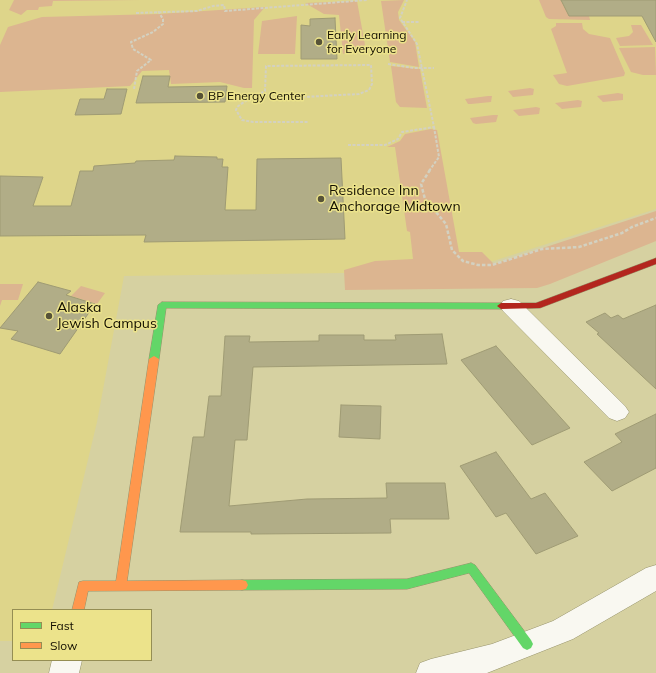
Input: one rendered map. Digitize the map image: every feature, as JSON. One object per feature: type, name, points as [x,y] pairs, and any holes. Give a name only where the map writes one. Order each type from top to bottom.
[{"type":"street","points":[[121,586],[162,306],[537,306],[656,261]]},
{"type":"street","points":[[511,306],[617,412]]},
{"type":"street","points":[[78,609],[83,586],[407,584],[471,568],[527,644]]},
{"type":"street","points":[[432,673],[492,658],[563,630],[656,577]]},
{"type":"street","points":[[64,673],[67,661]]},
{"type":"path","points":[[136,13],[158,11],[197,11],[213,6],[224,5],[225,11],[367,0]]},
{"type":"path","points":[[407,0],[401,11],[402,22],[416,40],[423,68],[439,157],[421,184],[425,199],[446,224],[452,250],[463,260],[478,265],[492,264],[542,249],[579,248],[622,233],[632,227],[656,218]]},
{"type":"path","points":[[134,89],[137,71],[140,67],[151,60],[134,49],[131,42],[153,32],[162,24],[163,18],[158,11]]},
{"type":"path","points":[[402,22],[419,22]]},
{"type":"path","points":[[388,64],[434,68]]},
{"type":"path","points":[[280,96],[303,97],[359,94],[369,90],[372,84],[371,65],[266,66],[265,91],[244,102],[237,107],[236,110],[242,120],[252,122],[308,122]]},
{"type":"path","points":[[348,145],[385,145],[398,139],[402,132],[434,127]]},
{"type":"shaded area","points":[[0,0],[656,0],[656,209],[484,264],[486,271],[124,276],[97,422],[52,609],[12,609],[12,641],[0,641]]},
{"type":"shaded area","points":[[14,0],[140,0],[53,1],[52,6],[39,7],[38,10],[27,10],[21,15],[9,10]]},
{"type":"shaded area","points":[[404,0],[398,12],[399,20],[415,42],[419,67],[390,62],[381,1]]},
{"type":"shaded area","points":[[539,0],[561,0],[569,16],[589,16],[590,20],[549,19],[546,17]]},
{"type":"shaded area","points":[[357,1],[365,45],[343,54],[339,15],[324,14],[305,3]]},
{"type":"shaded area","points":[[265,7],[254,20],[252,88],[244,88],[220,82],[171,84],[169,70],[142,71],[130,86],[0,92],[0,45],[8,27],[42,17],[158,14]]},
{"type":"shaded area","points":[[297,16],[295,54],[258,54],[262,21]]},
{"type":"shaded area","points":[[556,23],[582,23],[583,29],[589,34],[610,38],[625,73],[624,76],[567,86],[559,84],[553,75],[567,73],[551,29],[556,26]]},
{"type":"shaded area","points":[[631,25],[641,25],[653,45],[620,46],[616,38],[629,36],[633,32]]},
{"type":"shaded area","points":[[655,47],[656,75],[643,75],[631,72],[619,48]]},
{"type":"shaded area","points":[[391,66],[420,69],[427,108],[400,107],[396,102]]},
{"type":"shaded area","points":[[530,88],[534,89],[533,95],[513,97],[508,91]]},
{"type":"shaded area","points":[[618,93],[623,94],[623,100],[603,102],[597,96]]},
{"type":"shaded area","points":[[492,96],[491,102],[468,104],[465,99]]},
{"type":"shaded area","points":[[578,100],[582,101],[581,107],[562,109],[555,103]]},
{"type":"shaded area","points":[[536,107],[540,108],[539,114],[519,116],[513,110]]},
{"type":"shaded area","points":[[498,115],[496,122],[476,124],[473,123],[470,118]]},
{"type":"shaded area","points":[[431,129],[437,130],[459,252],[482,252],[494,264],[656,211],[656,241],[537,288],[345,290],[344,270],[375,261],[413,259],[410,232],[407,231],[395,147],[387,147],[400,141],[405,134]]},
{"type":"shaded area","points":[[0,284],[23,284],[18,300],[2,300],[0,306]]},
{"type":"shaded area","points":[[81,286],[105,293],[97,304],[71,296]]},
{"type":"building","points":[[561,0],[656,0],[656,42],[642,16],[569,16]]},
{"type":"building","name":"Early Learning for Everyone","points":[[335,18],[337,59],[301,59],[301,25],[310,26],[310,19]]},
{"type":"building","name":"BP Energy Center","points":[[143,76],[170,76],[168,87],[227,86],[225,102],[136,103]]},
{"type":"building","points":[[107,89],[127,89],[121,114],[75,115],[80,99],[104,99]]},
{"type":"building","name":"Residence Inn Anchorage Midtown","points":[[175,156],[217,157],[217,159],[223,159],[222,167],[228,167],[225,210],[256,210],[257,159],[341,158],[345,239],[144,242],[146,235],[0,236],[0,176],[43,177],[33,206],[71,206],[80,171],[93,171],[94,166],[135,163],[136,161],[174,160]]},
{"type":"building","name":"Alaska Jewish Campus","points":[[38,282],[71,291],[66,295],[95,304],[60,354],[11,339],[18,331],[0,328]]},
{"type":"building","points":[[656,305],[656,389],[586,322],[605,313],[611,318],[618,315],[623,319]]},
{"type":"building","points":[[442,334],[447,364],[253,367],[247,440],[235,440],[229,506],[307,499],[387,498],[386,483],[445,483],[449,519],[390,519],[391,533],[251,534],[251,532],[180,532],[193,437],[204,437],[209,396],[221,396],[225,336],[250,336],[249,342],[319,341],[319,335],[364,335],[364,340],[396,340],[395,335]]},
{"type":"building","points":[[496,346],[570,428],[532,445],[461,360]]},
{"type":"building","points":[[341,405],[381,406],[380,439],[339,437]]},
{"type":"building","points":[[656,414],[656,468],[612,491],[584,462],[622,442],[615,434]]},
{"type":"building","points":[[496,452],[531,499],[545,493],[578,536],[536,554],[506,513],[496,517],[460,466]]},
{"type":"traffic: fast","points":[[154,359],[162,305],[501,306]]},
{"type":"traffic: fast","points":[[242,585],[407,584],[471,568],[527,644]]},
{"type":"traffic: slow","points":[[121,586],[154,359]]},
{"type":"traffic: slow","points":[[78,609],[83,586],[242,585]]},
{"type":"traffic: jam","points":[[501,306],[537,306],[656,261]]},
{"type":"place","name":"Early Learning for Everyone","points":[[319,42]]},
{"type":"place","name":"BP Energy Center","points":[[200,96]]},
{"type":"place","name":"Residence Inn Anchorage Midtown","points":[[321,199]]},
{"type":"place","name":"Alaska Jewish Campus","points":[[49,316]]}]
